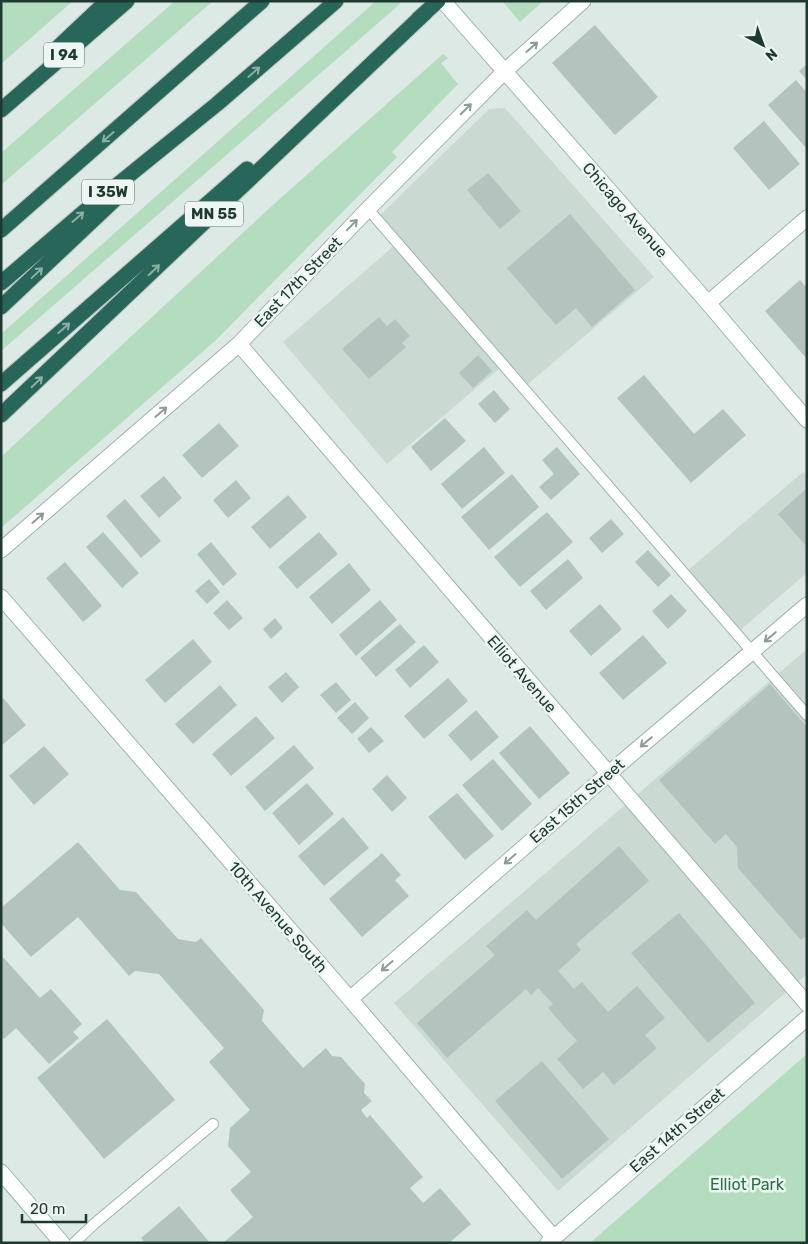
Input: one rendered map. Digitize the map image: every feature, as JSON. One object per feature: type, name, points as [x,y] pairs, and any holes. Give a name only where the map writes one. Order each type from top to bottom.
[{"type":"highway","points":[[1,101],[107,1]]},
{"type":"highway","name":"I 94","points":[[1,110],[127,1]]},
{"type":"highway","points":[[145,105],[248,1]]},
{"type":"highway","name":"I 35W","points":[[1,230],[262,1]]},
{"type":"highway","name":"I 35W","points":[[1,283],[85,211],[216,104],[336,1]]},
{"type":"highway","points":[[1,384],[438,1]]},
{"type":"highway","name":"MN 55","points":[[1,415],[426,12]]},
{"type":"highway","points":[[1,306],[216,104]]},
{"type":"street","name":"Chicago Avenue","points":[[444,1],[807,420]]},
{"type":"street","name":"East 17th Street","points":[[1,550],[239,344],[368,209],[505,71],[583,1]]},
{"type":"street","points":[[708,304],[807,218]]},
{"type":"street","name":"Elliot Avenue","points":[[239,344],[807,1004]]},
{"type":"street","name":"10th Avenue South","points":[[1,597],[350,999],[551,1240]]},
{"type":"street","name":"East 15th Street","points":[[350,999],[608,774],[807,605]]},
{"type":"street","name":"East 14th Street","points":[[551,1240],[807,1018]]},
{"type":"street","points":[[1,1172],[62,1243]]},
{"type":"lane","points":[[368,209],[807,715]]},
{"type":"lane","points":[[74,1243],[213,1124]]},
{"type":"shaded area","points":[[505,108],[654,277],[521,390],[501,367],[387,464],[283,342],[395,245],[375,220],[489,109]]},
{"type":"shaded area","points":[[803,472],[807,477],[807,573],[738,632],[686,572]]},
{"type":"shaded area","points":[[807,649],[807,974],[558,1191],[394,1003]]},
{"type":"green space","points":[[1,1],[73,1],[1,64]]},
{"type":"green space","points":[[175,1],[213,1],[1,185],[1,153]]},
{"type":"green space","points":[[376,1],[398,1],[400,4],[1,351],[1,334]]},
{"type":"green space","points":[[504,1],[543,1],[520,22]]},
{"type":"green space","points":[[443,54],[448,58],[441,63],[458,84],[392,152],[397,157],[215,341],[1,528],[1,457],[274,204]]},
{"type":"green space","name":"Elliot Park","points":[[807,1054],[807,1243],[590,1243]]},
{"type":"building","points":[[595,25],[658,97],[615,135],[552,63]]},
{"type":"building","points":[[807,64],[807,80],[799,71]]},
{"type":"building","points":[[796,80],[807,93],[807,149],[768,105]]},
{"type":"building","points":[[764,121],[800,164],[769,190],[733,148]]},
{"type":"building","points":[[488,173],[521,211],[500,229],[467,190]]},
{"type":"building","points":[[570,214],[635,290],[592,327],[576,308],[556,325],[507,268]]},
{"type":"building","points":[[800,280],[807,288],[807,359],[765,311]]},
{"type":"building","points":[[379,317],[387,326],[395,319],[410,336],[402,343],[406,347],[369,379],[342,349]]},
{"type":"building","points":[[478,355],[492,371],[473,388],[459,373]]},
{"type":"building","points":[[644,375],[694,434],[723,409],[746,435],[691,483],[617,398]]},
{"type":"building","points":[[494,390],[510,409],[495,423],[478,404]]},
{"type":"building","points":[[445,418],[466,441],[431,471],[411,447]]},
{"type":"building","points":[[219,423],[239,446],[202,478],[182,455]]},
{"type":"building","points":[[484,447],[505,473],[462,509],[441,484]]},
{"type":"building","points":[[557,447],[580,474],[551,500],[539,487],[554,474],[542,460]]},
{"type":"building","points":[[512,474],[539,507],[489,550],[461,517]]},
{"type":"building","points":[[164,476],[182,498],[159,518],[140,496]]},
{"type":"building","points":[[236,480],[251,498],[228,518],[213,500]]},
{"type":"building","points":[[807,488],[807,547],[778,514]]},
{"type":"building","points":[[288,495],[307,517],[270,549],[251,527]]},
{"type":"building","points":[[125,499],[161,541],[141,558],[106,516]]},
{"type":"building","points":[[547,512],[573,542],[520,587],[494,557]]},
{"type":"building","points":[[611,519],[624,534],[602,553],[589,538]]},
{"type":"building","points":[[103,532],[139,573],[122,588],[86,547]]},
{"type":"building","points":[[319,532],[338,554],[297,589],[278,567]]},
{"type":"building","points":[[211,542],[237,574],[223,586],[197,554]]},
{"type":"building","points":[[648,550],[671,575],[658,587],[635,562]]},
{"type":"building","points":[[568,559],[583,578],[546,610],[530,591]]},
{"type":"building","points":[[65,562],[102,606],[83,622],[46,578]]},
{"type":"building","points":[[349,563],[371,590],[332,624],[309,597]]},
{"type":"building","points":[[209,579],[220,592],[207,604],[195,591]]},
{"type":"building","points":[[671,594],[687,611],[668,629],[652,611]]},
{"type":"building","points":[[227,600],[243,618],[229,630],[213,613]]},
{"type":"building","points":[[380,600],[397,620],[356,656],[339,635]]},
{"type":"building","points":[[600,604],[622,629],[591,656],[569,631]]},
{"type":"building","points":[[275,618],[283,628],[271,639],[263,629]]},
{"type":"building","points":[[400,624],[416,642],[376,677],[360,658]]},
{"type":"building","points":[[643,635],[667,663],[623,700],[599,673]]},
{"type":"building","points":[[193,639],[212,662],[165,703],[145,680]]},
{"type":"building","points":[[424,645],[439,662],[410,688],[395,670]]},
{"type":"building","points":[[286,672],[299,687],[282,703],[268,687]]},
{"type":"building","points":[[448,678],[468,701],[424,739],[404,716]]},
{"type":"building","points":[[336,682],[351,700],[336,713],[320,695]]},
{"type":"building","points":[[770,684],[807,727],[807,935],[801,940],[738,868],[737,847],[726,834],[715,844],[659,780]]},
{"type":"building","points":[[220,685],[237,705],[193,744],[175,724]]},
{"type":"building","points":[[3,698],[26,725],[1,746],[1,700]]},
{"type":"building","points":[[355,702],[369,718],[352,734],[337,718]]},
{"type":"building","points":[[476,710],[499,737],[471,761],[448,735]]},
{"type":"building","points":[[256,716],[275,738],[231,776],[212,754]]},
{"type":"building","points":[[530,726],[570,773],[539,799],[499,753]]},
{"type":"building","points":[[371,727],[384,741],[369,753],[357,739]]},
{"type":"building","points":[[294,745],[314,768],[265,811],[245,787]]},
{"type":"building","points":[[44,746],[69,774],[34,805],[9,776]]},
{"type":"building","points":[[493,759],[532,804],[502,831],[462,785]]},
{"type":"building","points":[[387,775],[407,798],[392,812],[372,789]]},
{"type":"building","points":[[307,783],[334,814],[299,845],[272,813]]},
{"type":"building","points":[[457,793],[494,836],[465,860],[428,817]]},
{"type":"building","points":[[343,817],[369,848],[324,886],[298,856]]},
{"type":"building","points":[[78,842],[120,890],[136,892],[178,939],[196,942],[201,938],[264,1010],[262,1021],[303,1068],[326,1048],[332,1056],[341,1057],[365,1084],[364,1093],[372,1101],[361,1110],[367,1118],[370,1115],[423,1177],[410,1188],[423,1203],[440,1188],[471,1224],[449,1243],[223,1243],[253,1217],[230,1190],[251,1172],[228,1146],[230,1128],[250,1110],[209,1062],[224,1048],[159,974],[135,971],[129,976],[78,917],[31,957],[1,923],[1,908]]},
{"type":"building","points":[[619,846],[649,881],[576,944],[581,950],[558,971],[574,989],[582,982],[608,1012],[637,986],[665,1018],[645,1035],[657,1048],[614,1085],[603,1072],[583,1089],[557,1059],[577,1041],[548,1008],[553,1004],[538,988],[531,995],[526,989],[447,1058],[417,1023],[495,955],[486,946],[527,910],[536,920]]},
{"type":"building","points":[[382,853],[401,875],[395,880],[409,896],[362,937],[329,899]]},
{"type":"building","points":[[679,913],[755,1003],[708,1043],[631,953]]},
{"type":"building","points":[[1,955],[40,998],[51,989],[82,1024],[73,1032],[79,1038],[49,1064],[16,1028],[4,1039],[1,1036]]},
{"type":"building","points":[[107,1019],[175,1100],[104,1159],[37,1078]]},
{"type":"building","points":[[542,1061],[609,1139],[562,1179],[495,1101]]},
{"type":"building","points":[[179,1206],[210,1243],[145,1243],[141,1238]]}]
